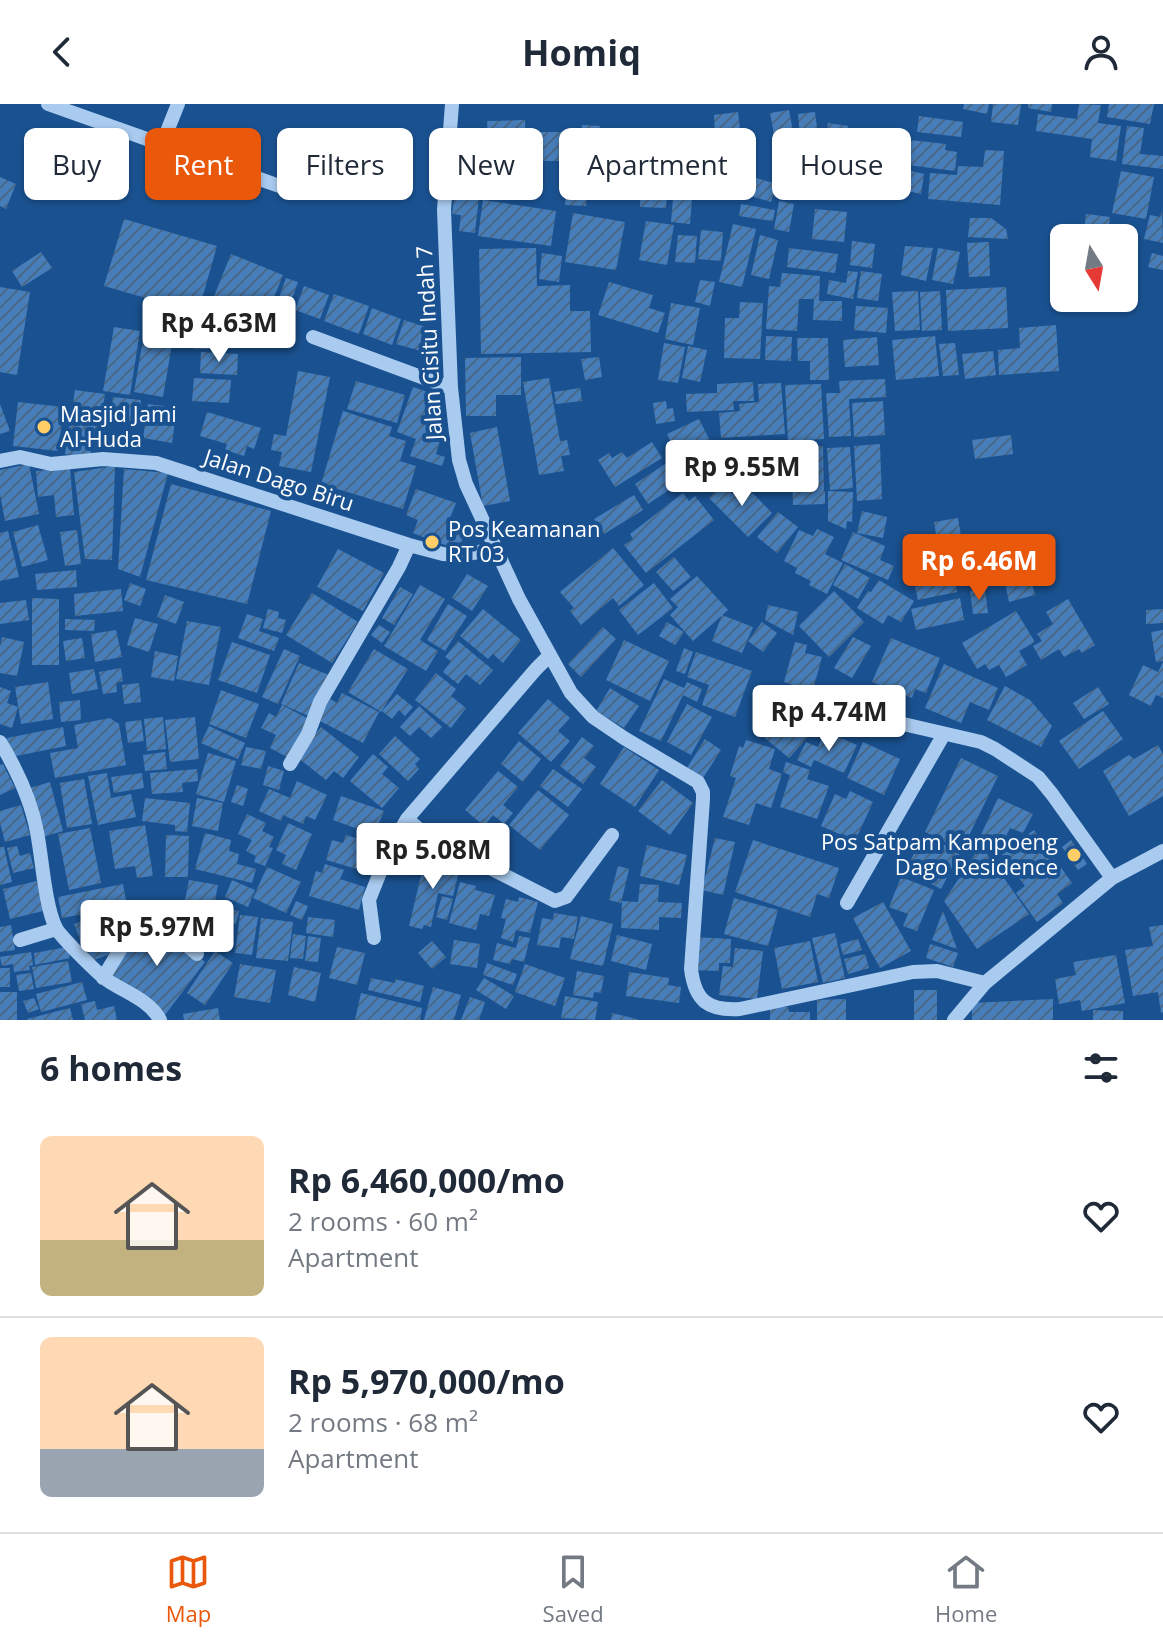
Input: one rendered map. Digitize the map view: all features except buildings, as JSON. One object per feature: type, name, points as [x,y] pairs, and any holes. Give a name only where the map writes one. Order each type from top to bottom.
[{"type":"street","points":[[48,104],[145,138]]},
{"type":"street","points":[[168,128],[178,104]]},
{"type":"street","name":"Jalan Cisitu Indah 7","points":[[452,104],[444,210],[451,388],[459,460],[466,484],[519,599],[571,693],[593,717],[701,786],[703,799],[691,969],[697,993],[705,1003],[727,1010],[913,972],[937,971],[985,983]]},
{"type":"street","points":[[313,337],[451,388]]},
{"type":"street","name":"Jalan Dago Biru","points":[[0,461],[20,457],[51,464],[103,459],[156,463],[443,554],[461,555],[496,549]]},
{"type":"street","points":[[290,764],[308,734],[320,702],[409,545]]},
{"type":"street","points":[[374,938],[369,900],[389,850],[407,819],[550,655]]},
{"type":"street","points":[[828,701],[886,720],[981,742],[995,749],[1038,777],[1112,878]]},
{"type":"street","points":[[847,903],[944,734]]},
{"type":"street","points":[[0,742],[18,771],[36,828],[48,902],[56,929],[103,978],[145,1004],[160,1020]]},
{"type":"street","points":[[407,819],[427,836],[555,901],[566,897],[612,835]]},
{"type":"street","points":[[954,1020],[985,983],[1112,878],[1163,851]]},
{"type":"street","points":[[103,978],[146,910],[197,954]]},
{"type":"street","points":[[20,940],[56,929]]},
{"type":"place","name":"Masjid Jami Al-Huda","points":[[44,427]]},
{"type":"place","name":"Pos Keamanan RT 03","points":[[432,542]]},
{"type":"place","name":"Pos Satpam Kampoeng Dago Residence","points":[[1074,855]]}]
